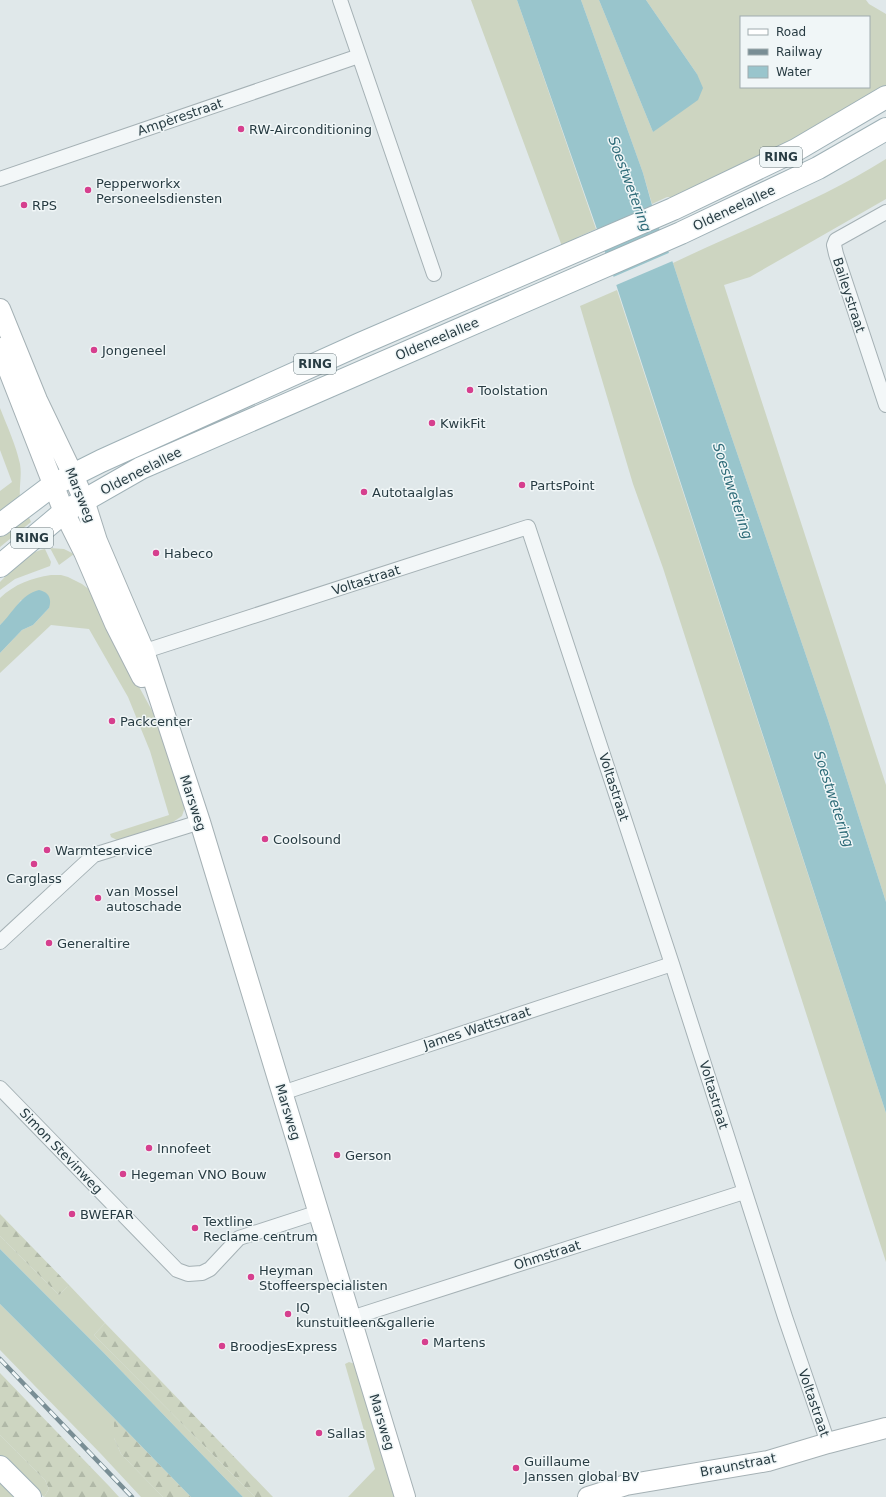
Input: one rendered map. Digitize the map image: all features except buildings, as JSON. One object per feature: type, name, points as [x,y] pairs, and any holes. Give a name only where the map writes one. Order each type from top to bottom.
[{"type":"main road","name":"Oldeneelallee","points":[[0,525],[53,485],[128,448],[353,347],[673,209],[796,150],[886,97]]},
{"type":"main road","name":"Oldeneelallee","points":[[0,566],[64,512],[141,468],[681,233],[818,168],[886,129]]},
{"type":"main road","points":[[0,1467],[30,1497]]},
{"type":"street","points":[[340,0],[434,274]]},
{"type":"street","name":"Ampèrestraat","points":[[0,179],[359,56]]},
{"type":"street","name":"Baileystraat","points":[[886,212],[836,240],[834,245],[886,405]]},
{"type":"street","name":"Marsweg","points":[[0,309],[37,400],[84,500],[97,541],[138,653],[169,728],[200,822],[405,1497]]},
{"type":"street","name":"Marsweg","points":[[0,348],[64,512],[84,552],[115,624],[138,653]]},
{"type":"street","name":"Voltastraat","points":[[138,653],[528,528],[672,964],[744,1192],[828,1443]]},
{"type":"street","points":[[0,942],[94,855],[200,822]]},
{"type":"street","name":"James Wattstraat","points":[[282,1093],[672,964]]},
{"type":"street","name":"Simon Stevinweg","points":[[0,1088],[177,1270],[182,1272],[194,1274],[202,1273],[210,1268],[239,1238],[319,1212]]},
{"type":"street","name":"Ohmstraat","points":[[351,1318],[744,1192]]},
{"type":"street","name":"Braunstraat","points":[[588,1497],[626,1485],[768,1462],[828,1443],[886,1428]]},
{"type":"green space","points":[[471,0],[517,0],[596,229],[578,237],[563,249]]},
{"type":"green space","points":[[581,0],[599,0],[653,132],[697,74],[646,0],[866,0],[869,4],[886,14],[886,89],[845,114],[678,198],[667,197],[652,204],[643,173]]},
{"type":"green space","points":[[886,159],[886,199],[750,277],[724,285],[886,785],[886,902],[828,720],[673,263],[808,201],[861,174]]},
{"type":"green space","points":[[617,290],[886,1113],[886,1262],[663,568],[633,484],[580,306]]},
{"type":"green space","points":[[0,408],[16,450],[21,472],[20,498],[0,513],[0,491],[12,482],[0,450]]},
{"type":"green space","points":[[27,513],[31,522],[0,547],[0,534]]},
{"type":"green space","points":[[50,548],[64,549],[74,554],[59,565]]},
{"type":"green space","points":[[45,549],[51,562],[50,566],[15,579],[0,590],[0,582],[15,567],[26,557]]},
{"type":"green space","points":[[51,575],[68,577],[82,584],[94,593],[112,637],[156,718],[185,807],[182,816],[170,824],[117,840],[111,837],[110,834],[169,815],[150,751],[128,697],[89,629],[51,625],[0,673],[0,653],[22,630],[33,625],[49,608],[21,600],[9,617],[0,625],[0,598],[11,589],[24,582]]},
{"type":"green space","points":[[0,1214],[69,1285],[59,1295],[0,1236]]},
{"type":"green space","points":[[0,1236],[59,1295],[69,1285],[105,1323],[94,1335],[255,1497],[243,1497],[104,1353],[0,1249]]},
{"type":"green space","points":[[0,1304],[114,1418],[114,1438],[121,1454],[163,1497],[141,1497],[0,1350]]},
{"type":"green space","points":[[105,1323],[273,1497],[255,1497],[94,1335]]},
{"type":"green space","points":[[349,1362],[355,1364],[396,1497],[348,1497],[375,1469],[345,1364]]},
{"type":"green space","points":[[0,1373],[119,1497],[44,1497],[49,1489],[45,1480],[0,1435]]},
{"type":"green space","points":[[114,1418],[191,1497],[163,1497],[121,1454],[114,1438]]},
{"type":"green space","points":[[0,1435],[45,1480],[49,1489],[44,1497],[0,1456]]},
{"type":"green space","points":[[0,1481],[14,1497],[0,1497]]},
{"type":"water","name":"Soestwetering","points":[[517,0],[581,0],[643,173],[657,223],[673,263],[828,720],[886,902],[886,1113],[613,275]]},
{"type":"water","points":[[599,0],[646,0],[697,74],[703,88],[698,100],[653,132]]},
{"type":"water","points":[[39,590],[45,592],[49,596],[49,608],[33,625],[22,630],[0,653],[0,625],[27,595]]},
{"type":"water","points":[[0,1249],[104,1353],[243,1497],[191,1497],[0,1304]]},
{"type":"pier","points":[[671,252],[675,260],[614,286],[611,278]]},
{"type":"railway","points":[[0,1359],[132,1497]]},
{"type":"place","name":"RW-Airconditioning","points":[[241,129]]},
{"type":"place","name":"Pepperworkx Personeelsdiensten","points":[[88,190]]},
{"type":"place","name":"RPS","points":[[24,205]]},
{"type":"place","name":"Jongeneel","points":[[94,350]]},
{"type":"place","name":"Toolstation","points":[[470,390]]},
{"type":"place","name":"KwikFit","points":[[432,423]]},
{"type":"place","name":"PartsPoint","points":[[522,485]]},
{"type":"place","name":"Autotaalglas","points":[[364,492]]},
{"type":"place","name":"Habeco","points":[[156,553]]},
{"type":"place","name":"Packcenter","points":[[112,721]]},
{"type":"place","name":"Coolsound","points":[[265,839]]},
{"type":"place","name":"Warmteservice","points":[[47,850]]},
{"type":"place","name":"Carglass","points":[[34,864]]},
{"type":"place","name":"van Mossel autoschade","points":[[98,898]]},
{"type":"place","name":"Generaltire","points":[[49,943]]},
{"type":"place","name":"Innofeet","points":[[149,1148]]},
{"type":"place","name":"Gerson","points":[[337,1155]]},
{"type":"place","name":"Hegeman VNO Bouw","points":[[123,1174]]},
{"type":"place","name":"BWEFAR","points":[[72,1214]]},
{"type":"place","name":"Textline Reclame centrum","points":[[195,1228]]},
{"type":"place","name":"Heyman Stoffeerspecialisten","points":[[251,1277]]},
{"type":"place","name":"IQ kunstuitleen&gallerie","points":[[288,1314]]},
{"type":"place","name":"Martens","points":[[425,1342]]},
{"type":"place","name":"BroodjesExpress","points":[[222,1346]]},
{"type":"place","name":"Sallas","points":[[319,1433]]},
{"type":"place","name":"Guillaume Janssen global BV","points":[[516,1468]]}]
